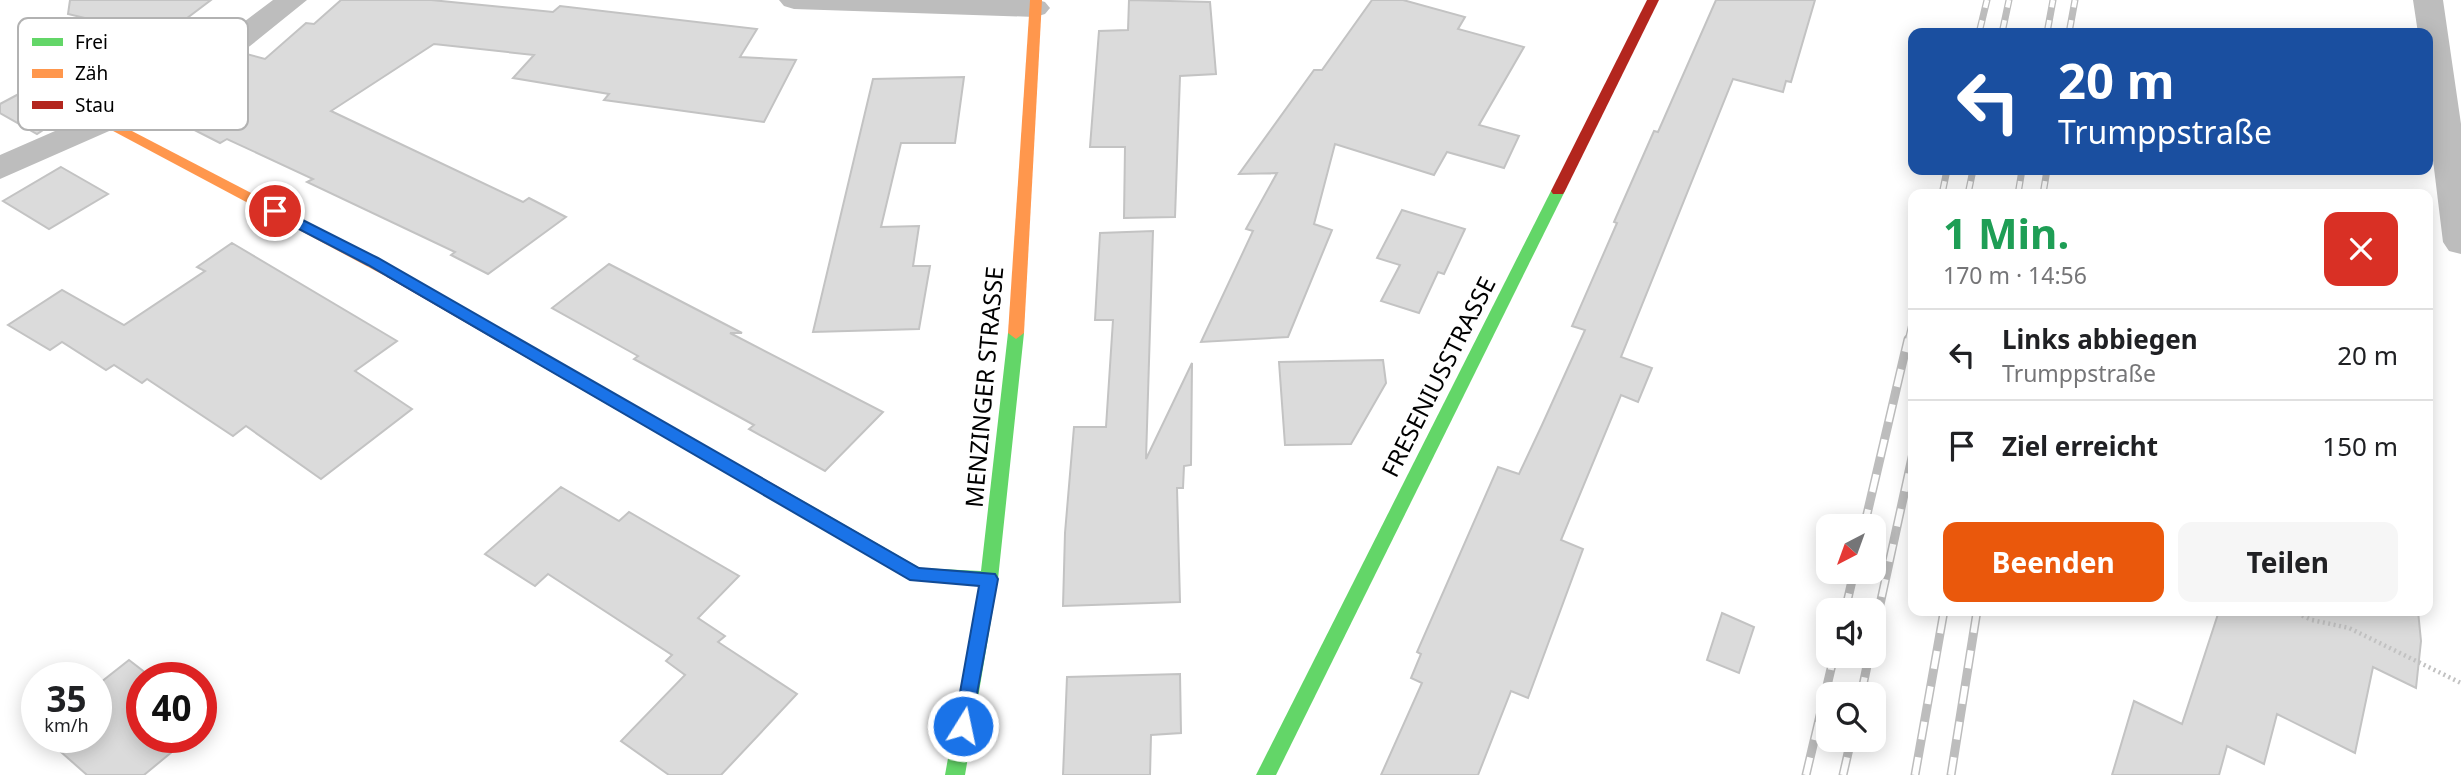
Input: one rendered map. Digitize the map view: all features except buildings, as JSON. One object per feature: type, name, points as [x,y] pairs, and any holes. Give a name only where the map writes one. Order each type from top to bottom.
[{"type":"street","points":[[248,33],[292,0]]},
{"type":"street","points":[[794,0],[1035,4]]},
{"type":"street","name":"FRESENIUSSTRASSE","points":[[1266,775],[1653,0]]},
{"type":"street","name":"MENZINGER STRASSE","points":[[955,775],[989,579],[1016,337],[1035,4]]},
{"type":"street","points":[[2429,7],[2461,21]]},
{"type":"street","points":[[2429,7],[2432,28]]},
{"type":"street","points":[[2433,36],[2461,242]]},
{"type":"street","points":[[0,168],[85,130]]},
{"type":"street","points":[[122,130],[373,262],[917,575],[989,579]]},
{"type":"path","points":[[2303,616],[2349,628],[2461,683]]},
{"type":"railway","points":[[1980,28],[1987,0]]},
{"type":"railway","points":[[2003,28],[2009,0]]},
{"type":"railway","points":[[2048,28],[2053,0]]},
{"type":"railway","points":[[2070,28],[2075,0]]},
{"type":"railway","points":[[1943,189],[1946,175]]},
{"type":"railway","points":[[1969,189],[1972,175]]},
{"type":"railway","points":[[2019,189],[2021,175]]},
{"type":"railway","points":[[2044,189],[2046,175]]},
{"type":"railway","points":[[1867,514],[1908,339]]},
{"type":"railway","points":[[1881,598],[1908,476]]},
{"type":"railway","points":[[1848,598],[1851,584]]},
{"type":"railway","points":[[1915,775],[1943,616]]},
{"type":"railway","points":[[1951,775],[1976,616]]},
{"type":"railway","points":[[1806,775],[1831,668]]},
{"type":"railway","points":[[1864,682],[1867,668]]},
{"type":"railway","points":[[1843,775],[1848,752]]},
{"type":"traffic: fast","points":[[1266,775],[1558,191]]},
{"type":"traffic: fast","points":[[955,775],[989,579],[1016,333]]},
{"type":"traffic: fast","points":[[785,499],[917,575],[989,579]]},
{"type":"traffic: slow","points":[[1016,333],[1036,0]]},
{"type":"traffic: slow","points":[[122,130],[392,273]]},
{"type":"traffic: jam","points":[[1558,191],[1653,0]]},
{"type":"traffic: jam","points":[[392,273],[785,499]]},
{"type":"route","points":[[275,211],[373,262],[917,575],[989,579],[963,726]]}]
